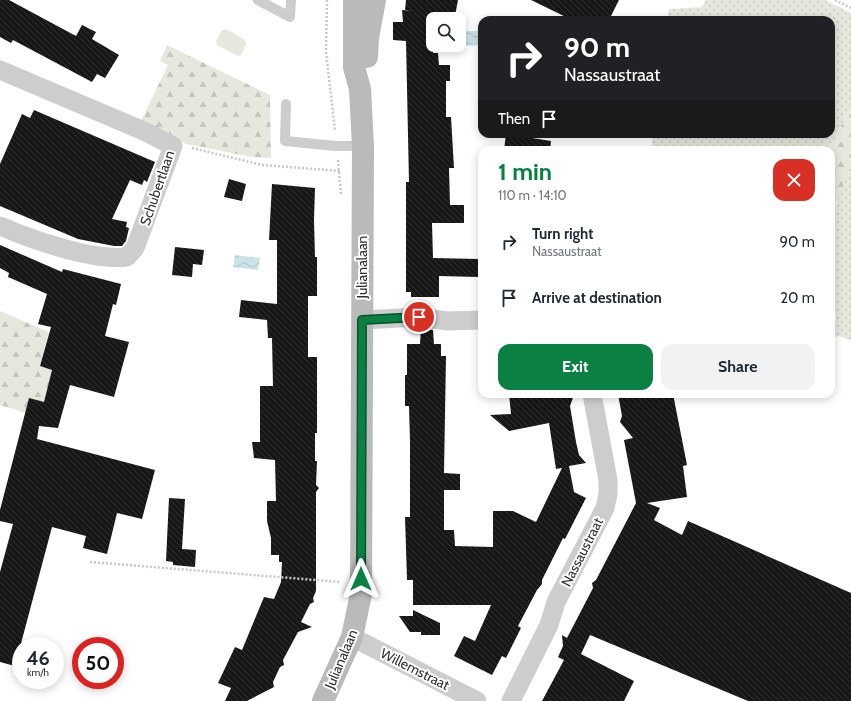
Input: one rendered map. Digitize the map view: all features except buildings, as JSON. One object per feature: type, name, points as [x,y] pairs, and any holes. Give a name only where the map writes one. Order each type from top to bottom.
[{"type":"main road","name":"Julianalaan","points":[[323,701],[352,637],[361,594],[363,146],[360,89],[354,67],[354,0]]},
{"type":"main road","name":"Julianalaan","points":[[360,89],[367,69],[368,38],[375,0]]},
{"type":"street","name":"Schubertlaan","points":[[0,70],[146,132],[173,146],[135,248],[127,257],[112,259],[68,249],[28,239],[0,226]]},
{"type":"street","points":[[362,320],[419,317],[447,321],[478,320]]},
{"type":"street","name":"Nassaustraat","points":[[511,701],[549,625],[556,602],[604,508],[608,494],[608,480],[593,398]]},
{"type":"street","name":"Willemstraat","points":[[352,637],[477,701]]},
{"type":"lane","points":[[258,0],[290,17],[290,0]]},
{"type":"lane","points":[[286,104],[285,141],[336,146],[363,146]]},
{"type":"path","points":[[327,0],[326,51],[339,171]]},
{"type":"path","points":[[836,0],[851,8]]},
{"type":"path","points":[[173,146],[190,147],[262,165],[339,171],[352,175],[363,176]]},
{"type":"path","points":[[90,562],[345,583]]},
{"type":"green space","points":[[706,0],[825,0],[851,13],[851,106],[835,138],[835,16],[668,16],[669,9],[702,7]]},
{"type":"green space","points":[[226,29],[245,40],[246,44],[241,55],[238,56],[217,45],[216,41],[222,30]]},
{"type":"green space","points":[[167,45],[270,95],[271,158],[252,157],[186,144],[141,121],[168,65],[160,61]]},
{"type":"green space","points":[[851,106],[851,165],[836,203],[837,225],[835,234],[835,146],[831,146]]},
{"type":"green space","points":[[652,138],[835,138],[831,146],[652,146]]},
{"type":"green space","points":[[851,165],[851,341],[840,336],[835,337],[836,208],[844,179]]},
{"type":"green space","points":[[0,311],[49,332],[40,366],[52,370],[45,402],[26,413],[0,405]]},
{"type":"water","points":[[466,31],[478,31],[478,45],[466,46]]},
{"type":"water","points":[[235,255],[260,258],[258,270],[233,267]]},
{"type":"route","points":[[361,579],[362,320],[419,317]]}]
